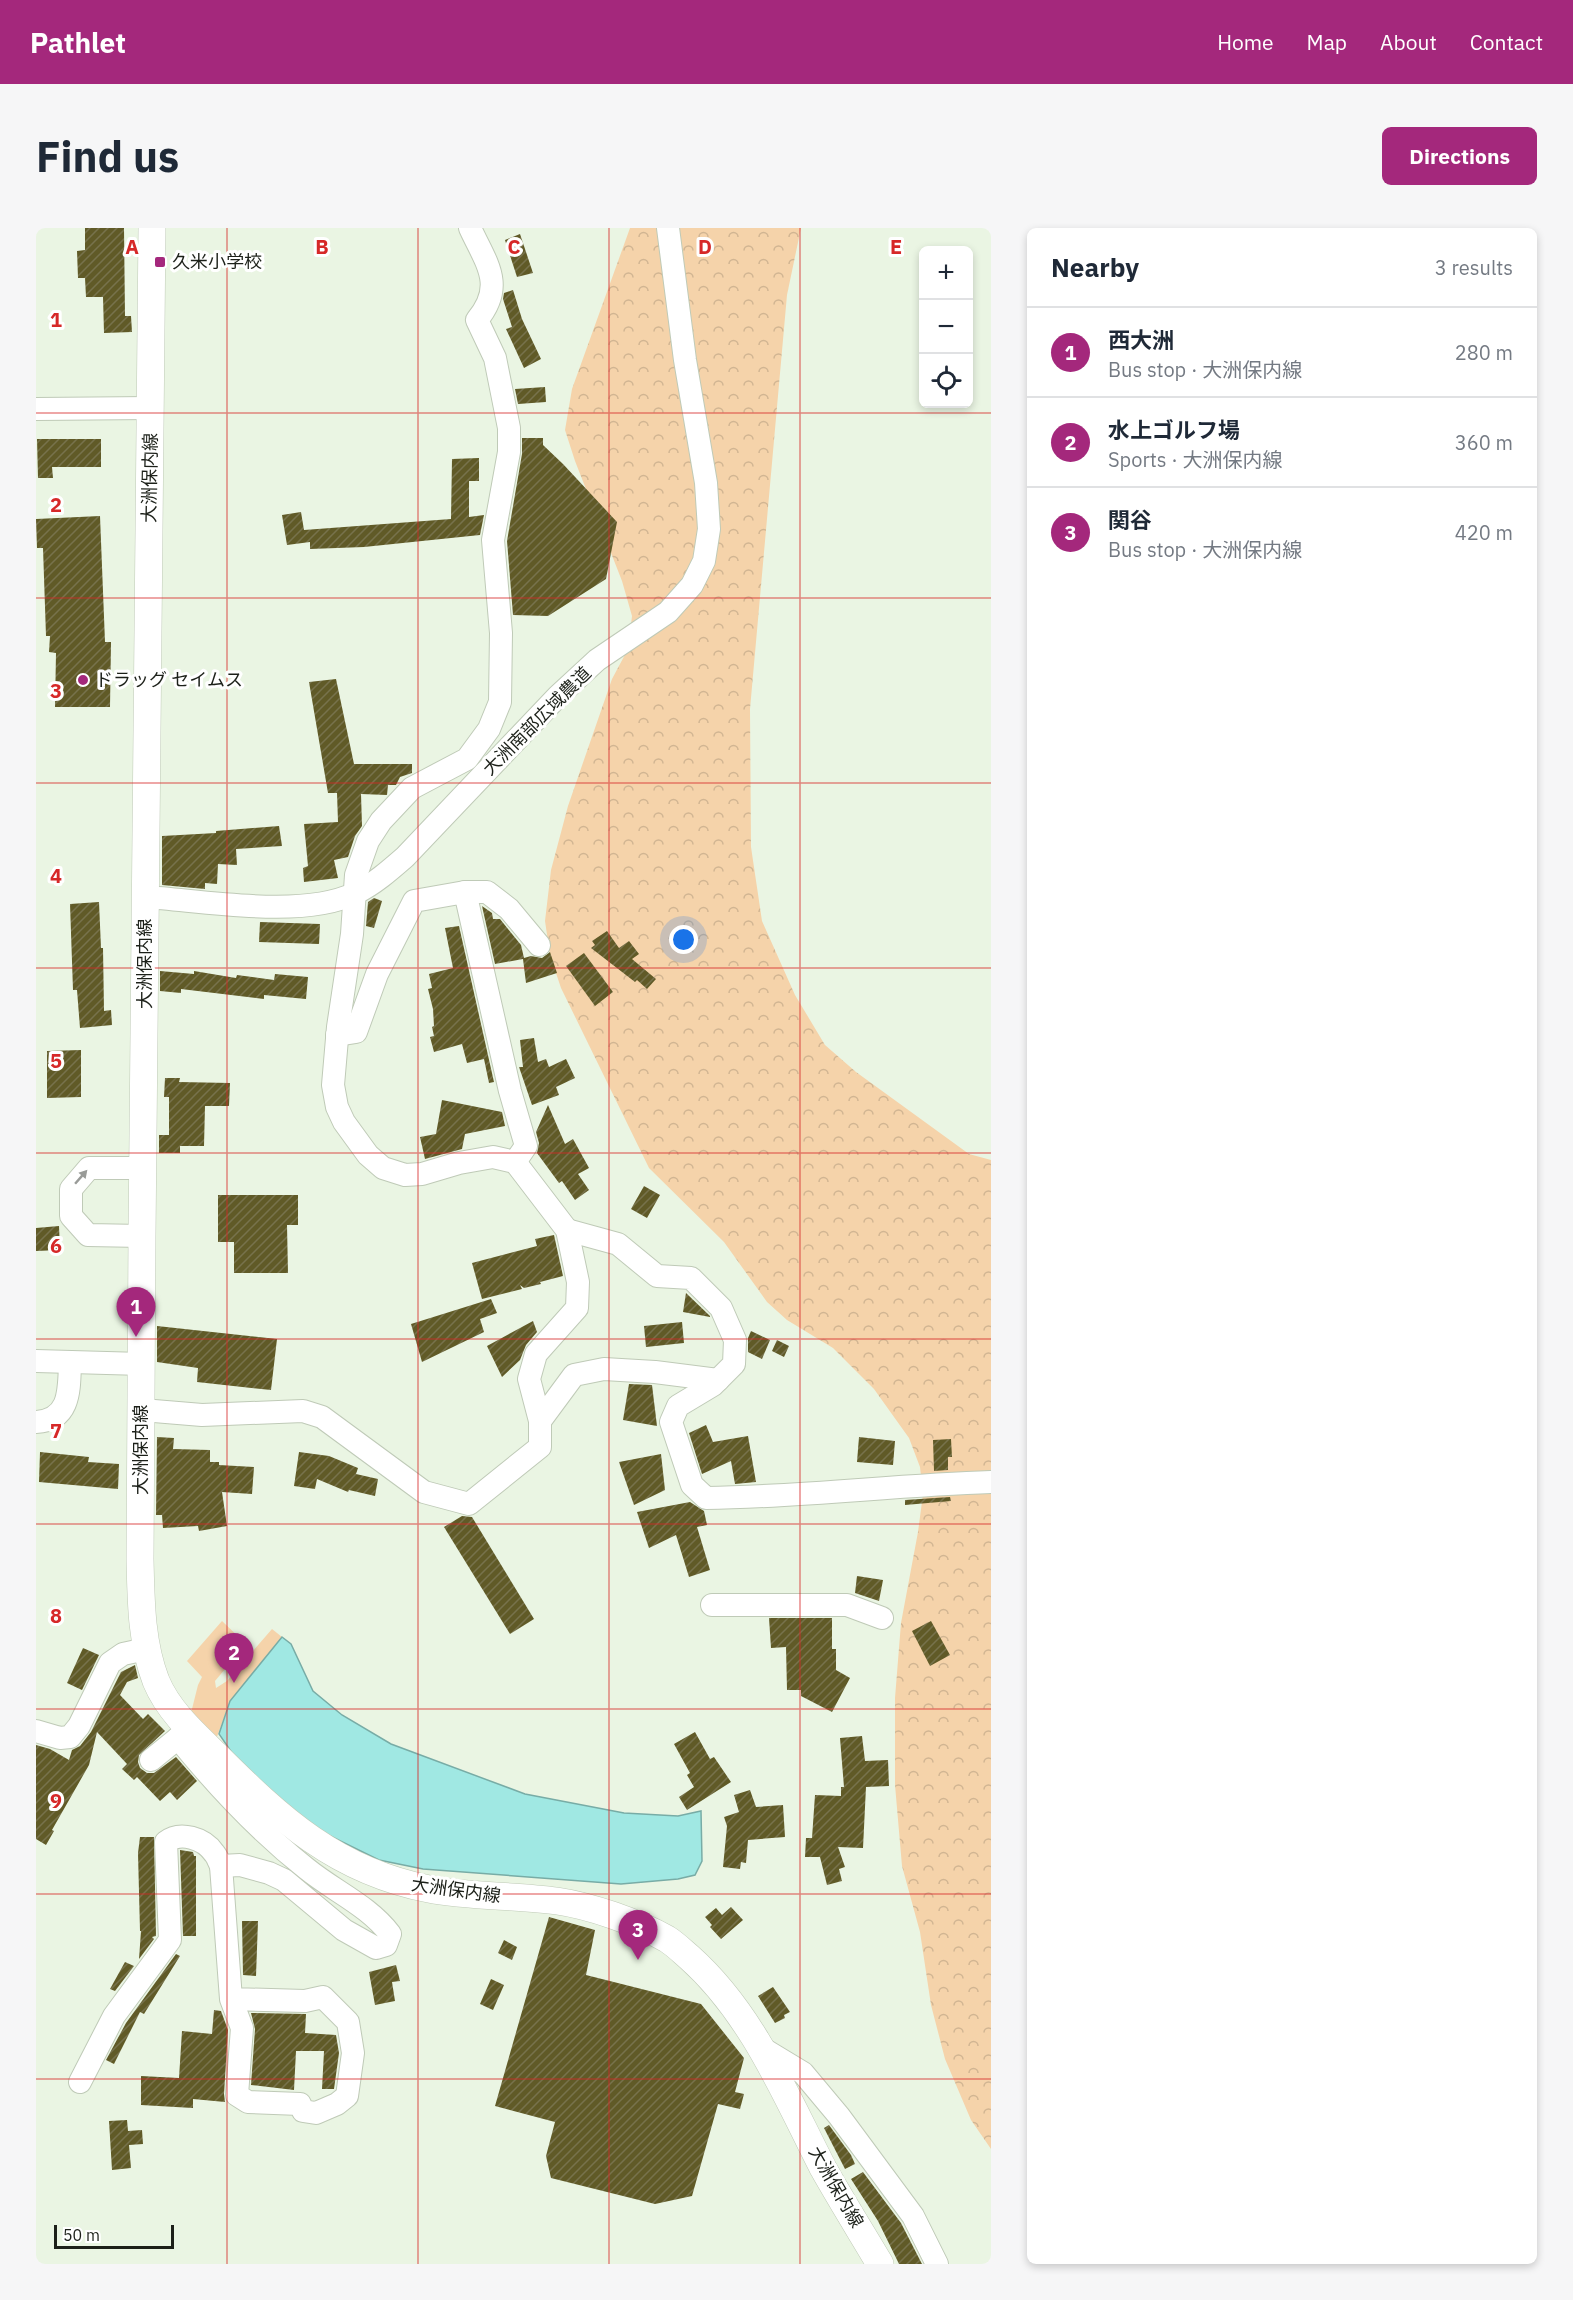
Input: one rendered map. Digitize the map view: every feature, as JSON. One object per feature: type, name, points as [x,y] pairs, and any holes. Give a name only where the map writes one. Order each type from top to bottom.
[{"type":"main road","name":"大洲保内線","points":[[152,228],[144,1168],[141,1236],[141,1570],[146,1649],[156,1682],[183,1733],[304,1836],[341,1858],[386,1879],[430,1890],[558,1901],[606,1912],[669,1940],[711,1977],[750,2029],[828,2176],[880,2264]]},
{"type":"street","points":[[142,1410],[202,1415],[303,1411],[322,1417],[423,1492],[469,1504],[540,1448],[540,1421],[529,1379],[536,1354],[577,1308],[578,1282],[567,1230],[515,1162],[492,1157],[422,1174],[405,1175],[383,1168],[368,1155],[344,1122],[337,1107],[333,1085],[337,1035],[352,934],[356,875],[368,841],[381,821],[412,788],[467,759],[489,729],[500,702],[501,633],[493,540],[508,452],[509,428],[495,358],[477,320],[489,306],[493,288],[490,272],[470,228]]},
{"type":"street","name":"大洲南部広域農道","points":[[146,897],[273,907],[305,906],[328,903],[355,893],[378,880],[405,857],[573,681],[597,660],[668,612],[692,585],[704,561],[709,529],[706,483],[685,360],[668,228]]},
{"type":"street","points":[[36,409],[151,408]]},
{"type":"street","points":[[337,1035],[356,1032],[377,974],[414,901],[465,892],[487,892],[509,909],[539,945]]},
{"type":"street","points":[[465,892],[510,1091],[526,1146],[515,1162]]},
{"type":"street","points":[[141,1236],[88,1235],[71,1216],[71,1189],[89,1168],[144,1168]]},
{"type":"street","points":[[567,1230],[618,1244],[657,1276],[691,1278],[721,1308],[735,1340],[734,1364],[718,1380],[678,1406],[670,1422],[692,1485],[706,1498],[765,1497],[822,1491],[991,1482]]},
{"type":"street","points":[[36,1361],[142,1364]]},
{"type":"street","points":[[36,1422],[48,1421],[62,1410],[69,1394],[70,1362]]},
{"type":"street","points":[[540,1421],[574,1375],[604,1369],[655,1372],[718,1380]]},
{"type":"street","points":[[712,1605],[847,1605],[882,1618]]},
{"type":"street","points":[[36,1731],[60,1738],[70,1737],[79,1726],[111,1663],[123,1654],[146,1649]]},
{"type":"street","points":[[151,1760],[183,1733],[230,1797],[281,1847],[307,1870],[380,1921],[390,1934],[386,1945],[376,1948],[344,1930],[284,1880],[240,1865],[221,1866]]},
{"type":"street","points":[[80,2082],[114,2016],[170,1940],[166,1842],[173,1836],[192,1837],[214,1851],[221,1866],[231,1999],[242,2028],[237,2096],[248,2102],[300,2104],[303,2111],[316,2113],[337,2104],[346,2096],[353,2053],[348,2022],[323,1996],[305,2001],[231,1999]]},
{"type":"street","points":[[760,2047],[802,2073],[839,2116],[913,2216],[937,2264]]},
{"type":"green space","points":[[630,228],[801,228],[787,295],[750,709],[751,847],[762,921],[795,995],[825,1045],[856,1072],[969,1154],[991,1160],[991,2149],[971,2120],[945,2059],[931,2005],[920,1932],[902,1866],[895,1785],[895,1698],[901,1623],[923,1494],[920,1467],[909,1438],[874,1389],[833,1348],[787,1320],[767,1302],[724,1242],[649,1168],[561,988],[550,955],[545,921],[551,870],[568,806],[612,679],[628,649],[632,616],[622,581],[565,430],[572,389]]},
{"type":"green space","points":[[222,1621],[246,1644],[215,1681],[216,1688],[227,1681],[272,1629],[282,1637],[230,1701],[214,1745],[191,1713],[202,1677],[187,1661]]},
{"type":"water","points":[[282,1637],[291,1644],[313,1691],[342,1715],[391,1744],[525,1794],[624,1813],[678,1816],[701,1811],[702,1861],[695,1875],[678,1879],[621,1884],[423,1869],[379,1860],[328,1835],[286,1807],[241,1766],[219,1734],[230,1701]]},
{"type":"building","points":[[85,228],[124,228],[125,316],[131,316],[132,332],[104,333],[103,297],[86,297],[85,278],[78,278],[77,251],[85,250]]},
{"type":"building","points":[[520,234],[533,273],[517,277],[505,240]]},
{"type":"building","points":[[513,290],[522,319],[541,359],[524,368],[506,329],[512,327],[503,299],[504,293]]},
{"type":"building","points":[[545,387],[546,402],[518,404],[515,389]]},
{"type":"building","points":[[522,438],[543,438],[543,445],[617,522],[606,579],[548,616],[513,615],[507,541],[522,454]]},
{"type":"building","points":[[37,439],[101,439],[101,467],[52,467],[53,478],[38,478]]},
{"type":"building","points":[[479,458],[479,481],[469,481],[469,517],[484,515],[480,535],[364,547],[310,549],[310,542],[287,545],[282,515],[301,512],[304,530],[451,519],[452,459]]},
{"type":"building","points":[[100,516],[105,642],[111,642],[110,707],[55,707],[56,653],[49,652],[50,636],[46,636],[43,548],[37,548],[36,519]]},
{"type":"building","points":[[336,679],[354,764],[412,764],[412,773],[400,777],[396,785],[388,785],[387,795],[361,794],[362,826],[355,836],[348,857],[334,860],[338,878],[304,882],[303,868],[308,866],[304,824],[338,822],[337,793],[328,793],[309,682]]},
{"type":"building","points":[[279,826],[282,846],[236,849],[237,865],[218,864],[217,884],[205,883],[205,889],[162,885],[162,836]]},
{"type":"building","points":[[374,898],[382,901],[374,928],[366,926],[368,902]]},
{"type":"building","points":[[99,902],[101,948],[103,948],[104,1011],[111,1010],[112,1025],[80,1028],[77,990],[73,990],[70,904]]},
{"type":"building","points":[[482,906],[492,913],[493,919],[500,919],[521,945],[524,958],[531,956],[542,958],[550,952],[557,973],[526,983],[523,959],[495,964]]},
{"type":"building","points":[[260,922],[320,924],[319,944],[259,942]]},
{"type":"building","points":[[459,926],[494,1082],[489,1083],[484,1059],[467,1063],[462,1044],[434,1052],[430,1037],[434,1036],[432,1027],[434,1026],[428,989],[432,988],[429,974],[453,968],[445,928]]},
{"type":"building","points":[[607,931],[619,948],[629,941],[639,954],[632,959],[656,979],[647,989],[591,948],[595,945],[592,941]]},
{"type":"building","points":[[584,953],[613,992],[595,1006],[566,966]]},
{"type":"building","points":[[160,971],[194,974],[194,971],[236,978],[237,975],[274,980],[275,974],[308,977],[306,999],[264,995],[264,999],[181,989],[181,993],[160,991]]},
{"type":"building","points":[[534,1038],[538,1062],[546,1059],[549,1067],[566,1059],[575,1078],[556,1087],[559,1095],[532,1105],[519,1067],[523,1067],[520,1040]]},
{"type":"building","points":[[81,1050],[81,1097],[47,1098],[47,1051]]},
{"type":"building","points":[[165,1078],[180,1078],[179,1082],[230,1083],[229,1106],[205,1106],[204,1146],[180,1146],[180,1153],[159,1153],[159,1135],[169,1135],[169,1097],[164,1097]]},
{"type":"building","points":[[442,1100],[502,1112],[505,1126],[465,1134],[462,1149],[425,1159],[420,1137],[436,1134]]},
{"type":"building","points":[[548,1105],[565,1144],[573,1139],[589,1168],[578,1174],[589,1190],[575,1200],[562,1181],[559,1183],[537,1153],[539,1143],[536,1132]]},
{"type":"building","points":[[644,1186],[660,1195],[647,1218],[631,1209]]},
{"type":"building","points":[[218,1195],[298,1195],[298,1225],[287,1225],[288,1273],[234,1273],[234,1242],[218,1242]]},
{"type":"building","points":[[59,1226],[60,1250],[36,1251],[36,1228]]},
{"type":"building","points":[[554,1235],[563,1276],[524,1288],[520,1285],[522,1289],[482,1299],[472,1263],[537,1246],[535,1239]]},
{"type":"building","points":[[686,1293],[710,1316],[710,1317],[683,1312]]},
{"type":"building","points":[[491,1299],[497,1313],[480,1319],[484,1332],[422,1362],[411,1324]]},
{"type":"building","points":[[533,1321],[537,1332],[526,1345],[520,1360],[502,1377],[487,1346]]},
{"type":"building","points":[[682,1322],[684,1343],[646,1347],[644,1326]]},
{"type":"building","points":[[157,1326],[277,1339],[271,1390],[197,1382],[198,1368],[157,1362]]},
{"type":"building","points":[[751,1331],[770,1340],[762,1359],[748,1352],[748,1338]]},
{"type":"building","points":[[777,1340],[789,1346],[784,1357],[772,1351]]},
{"type":"building","points":[[629,1384],[652,1385],[657,1426],[623,1420]]},
{"type":"building","points":[[706,1425],[713,1442],[748,1436],[756,1482],[735,1484],[731,1461],[702,1474],[689,1433]]},
{"type":"building","points":[[157,1437],[174,1438],[173,1449],[210,1450],[210,1462],[219,1462],[219,1465],[254,1467],[252,1494],[222,1492],[227,1526],[199,1531],[198,1526],[163,1528],[162,1515],[156,1515]]},
{"type":"building","points":[[859,1437],[895,1441],[893,1465],[857,1462]]},
{"type":"building","points":[[951,1439],[952,1457],[948,1457],[948,1470],[934,1471],[933,1440]]},
{"type":"building","points":[[40,1452],[89,1457],[88,1462],[119,1464],[118,1489],[39,1482]]},
{"type":"building","points":[[299,1452],[329,1456],[358,1468],[356,1474],[378,1479],[375,1496],[349,1490],[348,1492],[317,1479],[315,1489],[294,1486]]},
{"type":"building","points":[[661,1454],[665,1490],[634,1505],[619,1462]]},
{"type":"building","points":[[950,1497],[951,1501],[905,1505],[905,1500]]},
{"type":"building","points":[[690,1502],[704,1511],[707,1525],[697,1527],[710,1570],[689,1577],[676,1535],[649,1548],[637,1512]]},
{"type":"building","points":[[462,1516],[472,1517],[534,1619],[510,1634],[444,1527]]},
{"type":"building","points":[[857,1576],[883,1580],[879,1601],[855,1593]]},
{"type":"building","points":[[769,1618],[832,1618],[832,1649],[836,1649],[836,1670],[850,1678],[832,1712],[801,1696],[801,1690],[787,1690],[786,1647],[771,1648]]},
{"type":"building","points":[[931,1621],[950,1655],[930,1666],[912,1631]]},
{"type":"building","points":[[83,1648],[99,1655],[82,1690],[67,1683]]},
{"type":"building","points":[[135,1665],[138,1678],[127,1682],[120,1695],[143,1719],[148,1714],[165,1731],[139,1755],[140,1768],[147,1773],[154,1773],[176,1757],[197,1781],[177,1800],[170,1792],[160,1801],[137,1777],[134,1780],[122,1769],[127,1764],[97,1732],[89,1765],[52,1830],[54,1831],[46,1845],[36,1839],[36,1745],[50,1749],[69,1760],[72,1750],[80,1746],[91,1732],[121,1672]]},
{"type":"building","points":[[695,1732],[710,1759],[714,1757],[731,1782],[687,1810],[679,1797],[694,1787],[687,1775],[690,1773],[674,1744]]},
{"type":"building","points":[[862,1736],[865,1761],[888,1760],[889,1786],[866,1787],[863,1848],[838,1847],[845,1867],[839,1869],[842,1881],[827,1885],[820,1857],[805,1857],[806,1838],[812,1838],[815,1795],[841,1796],[841,1787],[844,1787],[840,1738]]},
{"type":"building","points":[[750,1790],[756,1807],[783,1805],[785,1837],[748,1840],[746,1863],[741,1862],[740,1869],[723,1867],[727,1826],[724,1817],[739,1812],[734,1795]]},
{"type":"building","points":[[140,1837],[154,1837],[156,1936],[152,1937],[154,1939],[139,1959],[141,1931],[138,1853]]},
{"type":"building","points":[[180,1850],[193,1852],[196,1856],[196,1936],[183,1936]]},
{"type":"building","points":[[731,1907],[743,1920],[721,1939],[710,1927],[712,1925],[705,1917],[716,1908],[722,1915]]},
{"type":"building","points":[[549,1917],[595,1930],[586,1975],[701,2004],[744,2058],[735,2092],[744,2094],[740,2109],[718,2104],[692,2196],[655,2204],[551,2178],[546,2156],[555,2122],[495,2106]]},
{"type":"building","points":[[242,1921],[258,1921],[256,1976],[243,1975]]},
{"type":"building","points":[[504,1940],[517,1947],[512,1960],[498,1953]]},
{"type":"building","points":[[176,1954],[180,1956],[144,2014],[140,2012],[114,2064],[106,2060],[126,2023]]},
{"type":"building","points":[[125,1962],[134,1966],[115,1991],[110,1989]]},
{"type":"building","points":[[396,1965],[400,1981],[392,1982],[395,2001],[375,2005],[369,1972]]},
{"type":"building","points":[[491,1979],[504,1985],[493,2010],[480,2004]]},
{"type":"building","points":[[773,1987],[790,2012],[784,2015],[785,2018],[775,2023],[758,1996]]},
{"type":"building","points":[[214,2010],[221,2011],[228,2030],[225,2102],[193,2099],[193,2108],[141,2105],[141,2076],[179,2078],[182,2031],[212,2034]]},
{"type":"building","points":[[251,2013],[306,2014],[305,2033],[336,2035],[339,2053],[334,2089],[322,2089],[324,2051],[296,2051],[294,2090],[251,2085],[255,2029]]},
{"type":"building","points":[[127,2120],[128,2131],[142,2130],[143,2144],[129,2145],[131,2168],[112,2170],[109,2121]]},
{"type":"building","points":[[829,2125],[855,2164],[845,2169],[824,2128]]},
{"type":"building","points":[[863,2172],[901,2223],[922,2264],[899,2264],[878,2221],[851,2179]]},
{"type":"place","name":"久米小学校","points":[[160,262]]},
{"type":"place","name":"ドラッグ セイムス","points":[[83,680]]},
{"type":"place","name":"西大洲","points":[[136,1337]]},
{"type":"place","name":"水上ゴルフ場","points":[[234,1683]]},
{"type":"place","name":"関谷","points":[[638,1960]]}]
